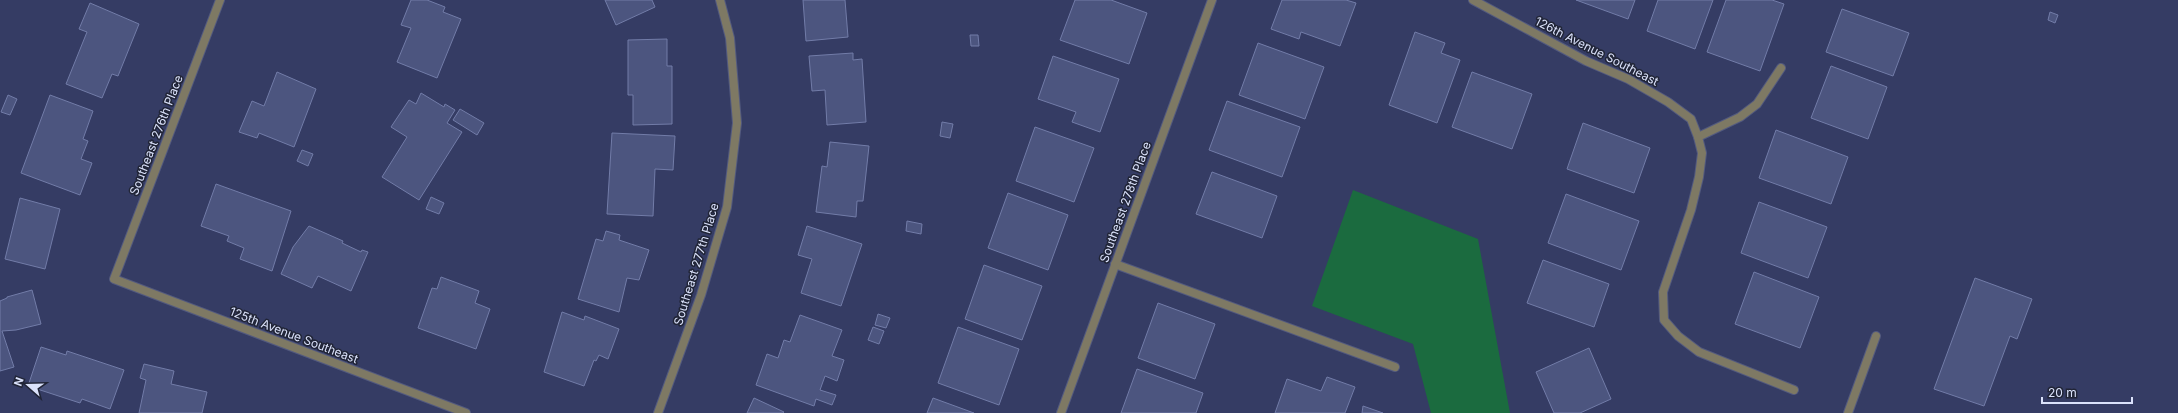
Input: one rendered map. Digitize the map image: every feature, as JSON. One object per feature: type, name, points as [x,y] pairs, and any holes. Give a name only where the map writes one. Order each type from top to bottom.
[{"type":"street","name":"Southeast 276th Place","points":[[114,279],[220,0]]},
{"type":"street","name":"Southeast 277th Place","points":[[658,413],[701,295],[727,207],[737,123],[730,38],[720,0]]},
{"type":"street","name":"Southeast 278th Place","points":[[1060,413],[1212,0]]},
{"type":"street","name":"126th Avenue Southeast","points":[[1474,0],[1586,61],[1628,79],[1668,102],[1691,119],[1702,153],[1699,177],[1691,210],[1663,292],[1664,320],[1678,336],[1699,352],[1794,390]]},
{"type":"street","points":[[1698,137],[1740,117],[1757,104],[1781,68]]},
{"type":"street","points":[[1115,264],[1395,367]]},
{"type":"street","name":"125th Avenue Southeast","points":[[114,279],[466,413]]},
{"type":"street","points":[[1848,413],[1876,336]]},
{"type":"green space","points":[[1353,190],[1478,239],[1510,413],[1431,413],[1413,344],[1312,306]]},
{"type":"building","points":[[411,0],[427,0],[445,7],[443,12],[461,19],[437,78],[397,62],[411,28],[401,25]]},
{"type":"building","points":[[605,0],[652,0],[655,7],[616,25]]},
{"type":"building","points":[[803,0],[845,0],[848,37],[806,41]]},
{"type":"building","points":[[1075,0],[1111,0],[1147,13],[1129,64],[1060,40]]},
{"type":"building","points":[[1282,0],[1346,0],[1356,3],[1340,46],[1301,32],[1299,39],[1271,29]]},
{"type":"building","points":[[1576,0],[1635,0],[1628,19]]},
{"type":"building","points":[[1658,0],[1713,0],[1695,49],[1647,31]]},
{"type":"building","points":[[1726,0],[1772,0],[1784,4],[1760,71],[1707,52]]},
{"type":"building","points":[[90,3],[139,24],[118,76],[112,74],[102,98],[66,84],[87,32],[79,29]]},
{"type":"building","points":[[1842,9],[1909,33],[1893,76],[1826,52]]},
{"type":"building","points":[[2050,12],[2058,15],[2055,23],[2048,20]]},
{"type":"building","points":[[1415,32],[1445,43],[1441,53],[1460,60],[1437,123],[1389,105]]},
{"type":"building","points":[[970,35],[978,35],[979,46],[971,46]]},
{"type":"building","points":[[667,39],[667,66],[672,66],[672,124],[633,125],[633,95],[628,95],[628,40]]},
{"type":"building","points":[[1258,43],[1324,67],[1305,119],[1239,95]]},
{"type":"building","points":[[853,53],[853,60],[862,59],[866,122],[827,125],[825,90],[812,91],[809,56]]},
{"type":"building","points":[[1053,56],[1119,79],[1100,132],[1072,122],[1076,112],[1038,99]]},
{"type":"building","points":[[1831,66],[1887,87],[1868,139],[1811,118]]},
{"type":"building","points":[[277,72],[316,89],[294,147],[259,133],[257,138],[239,132],[252,101],[264,106]]},
{"type":"building","points":[[1472,72],[1532,94],[1512,149],[1452,127]]},
{"type":"building","points":[[421,93],[444,107],[445,104],[455,110],[447,123],[462,132],[419,200],[382,177],[407,137],[391,127],[409,100],[416,104]]},
{"type":"building","points":[[8,95],[17,99],[10,115],[1,112]]},
{"type":"building","points":[[50,95],[93,111],[83,139],[88,141],[81,159],[92,163],[80,195],[21,173]]},
{"type":"building","points":[[1227,101],[1300,127],[1282,177],[1209,150]]},
{"type":"building","points":[[460,109],[484,123],[477,135],[453,120]]},
{"type":"building","points":[[942,122],[953,124],[950,138],[940,136]]},
{"type":"building","points":[[1583,123],[1650,148],[1634,193],[1567,169]]},
{"type":"building","points":[[1035,127],[1094,148],[1074,202],[1016,181]]},
{"type":"building","points":[[1776,130],[1848,157],[1831,204],[1759,178]]},
{"type":"building","points":[[612,133],[675,136],[673,170],[655,169],[653,216],[607,214]]},
{"type":"building","points":[[830,142],[869,146],[863,201],[857,201],[856,217],[816,212],[822,166],[827,167]]},
{"type":"building","points":[[302,150],[313,154],[308,166],[297,161]]},
{"type":"building","points":[[1212,172],[1277,196],[1262,238],[1196,214]]},
{"type":"building","points":[[216,184],[291,211],[272,271],[240,259],[244,248],[227,241],[229,236],[201,226]]},
{"type":"building","points":[[1008,193],[1068,215],[1048,270],[988,248]]},
{"type":"building","points":[[1566,194],[1639,221],[1621,270],[1548,243]]},
{"type":"building","points":[[431,197],[444,203],[439,214],[426,209]]},
{"type":"building","points":[[20,198],[60,209],[45,269],[5,259]]},
{"type":"building","points":[[1759,202],[1827,227],[1808,278],[1741,253]]},
{"type":"building","points":[[907,221],[922,224],[921,234],[906,231]]},
{"type":"building","points":[[309,226],[343,241],[342,243],[361,252],[362,250],[368,252],[351,291],[318,276],[312,288],[281,274],[293,247]]},
{"type":"building","points":[[807,226],[862,244],[841,306],[801,293],[812,259],[798,255]]},
{"type":"building","points":[[606,231],[620,235],[619,240],[649,250],[639,280],[627,278],[619,312],[578,299],[596,239],[603,241]]},
{"type":"building","points":[[1543,260],[1609,284],[1594,327],[1527,303]]},
{"type":"building","points":[[984,265],[1042,286],[1022,340],[965,319]]},
{"type":"building","points":[[1754,272],[1819,297],[1800,348],[1735,324]]},
{"type":"building","points":[[441,277],[479,291],[475,303],[490,309],[476,349],[418,328],[432,288],[437,289]]},
{"type":"building","points":[[1975,278],[2032,299],[2017,339],[2010,336],[1984,406],[1934,389]]},
{"type":"building","points":[[32,290],[41,324],[16,330],[2,331],[14,367],[0,371],[0,301],[7,297]]},
{"type":"building","points":[[1158,303],[1215,324],[1195,379],[1138,358]]},
{"type":"building","points":[[562,312],[584,320],[585,316],[619,329],[608,359],[599,355],[596,361],[594,360],[584,386],[544,372]]},
{"type":"building","points":[[878,314],[890,318],[886,328],[875,325]]},
{"type":"building","points":[[800,315],[842,330],[832,356],[844,360],[837,381],[825,376],[820,390],[836,395],[832,405],[816,399],[814,406],[756,385],[767,354],[778,358],[784,340],[790,342]]},
{"type":"building","points":[[873,327],[884,331],[879,344],[868,340]]},
{"type":"building","points":[[958,327],[1019,349],[999,405],[938,383]]},
{"type":"building","points":[[41,347],[66,355],[67,351],[124,370],[110,409],[82,399],[80,403],[28,386]]},
{"type":"building","points":[[1589,348],[1611,399],[1580,413],[1554,413],[1536,372]]},
{"type":"building","points":[[144,364],[174,371],[171,384],[207,392],[202,413],[139,413],[146,380],[140,378]]},
{"type":"building","points":[[1137,369],[1203,393],[1196,413],[1121,413]]},
{"type":"building","points":[[1327,377],[1355,387],[1345,413],[1275,413],[1287,379],[1321,391]]},
{"type":"building","points":[[754,398],[784,412],[747,413]]},
{"type":"building","points":[[933,398],[974,413],[927,413]]},
{"type":"building","points":[[1363,406],[1383,413],[1362,413]]}]
